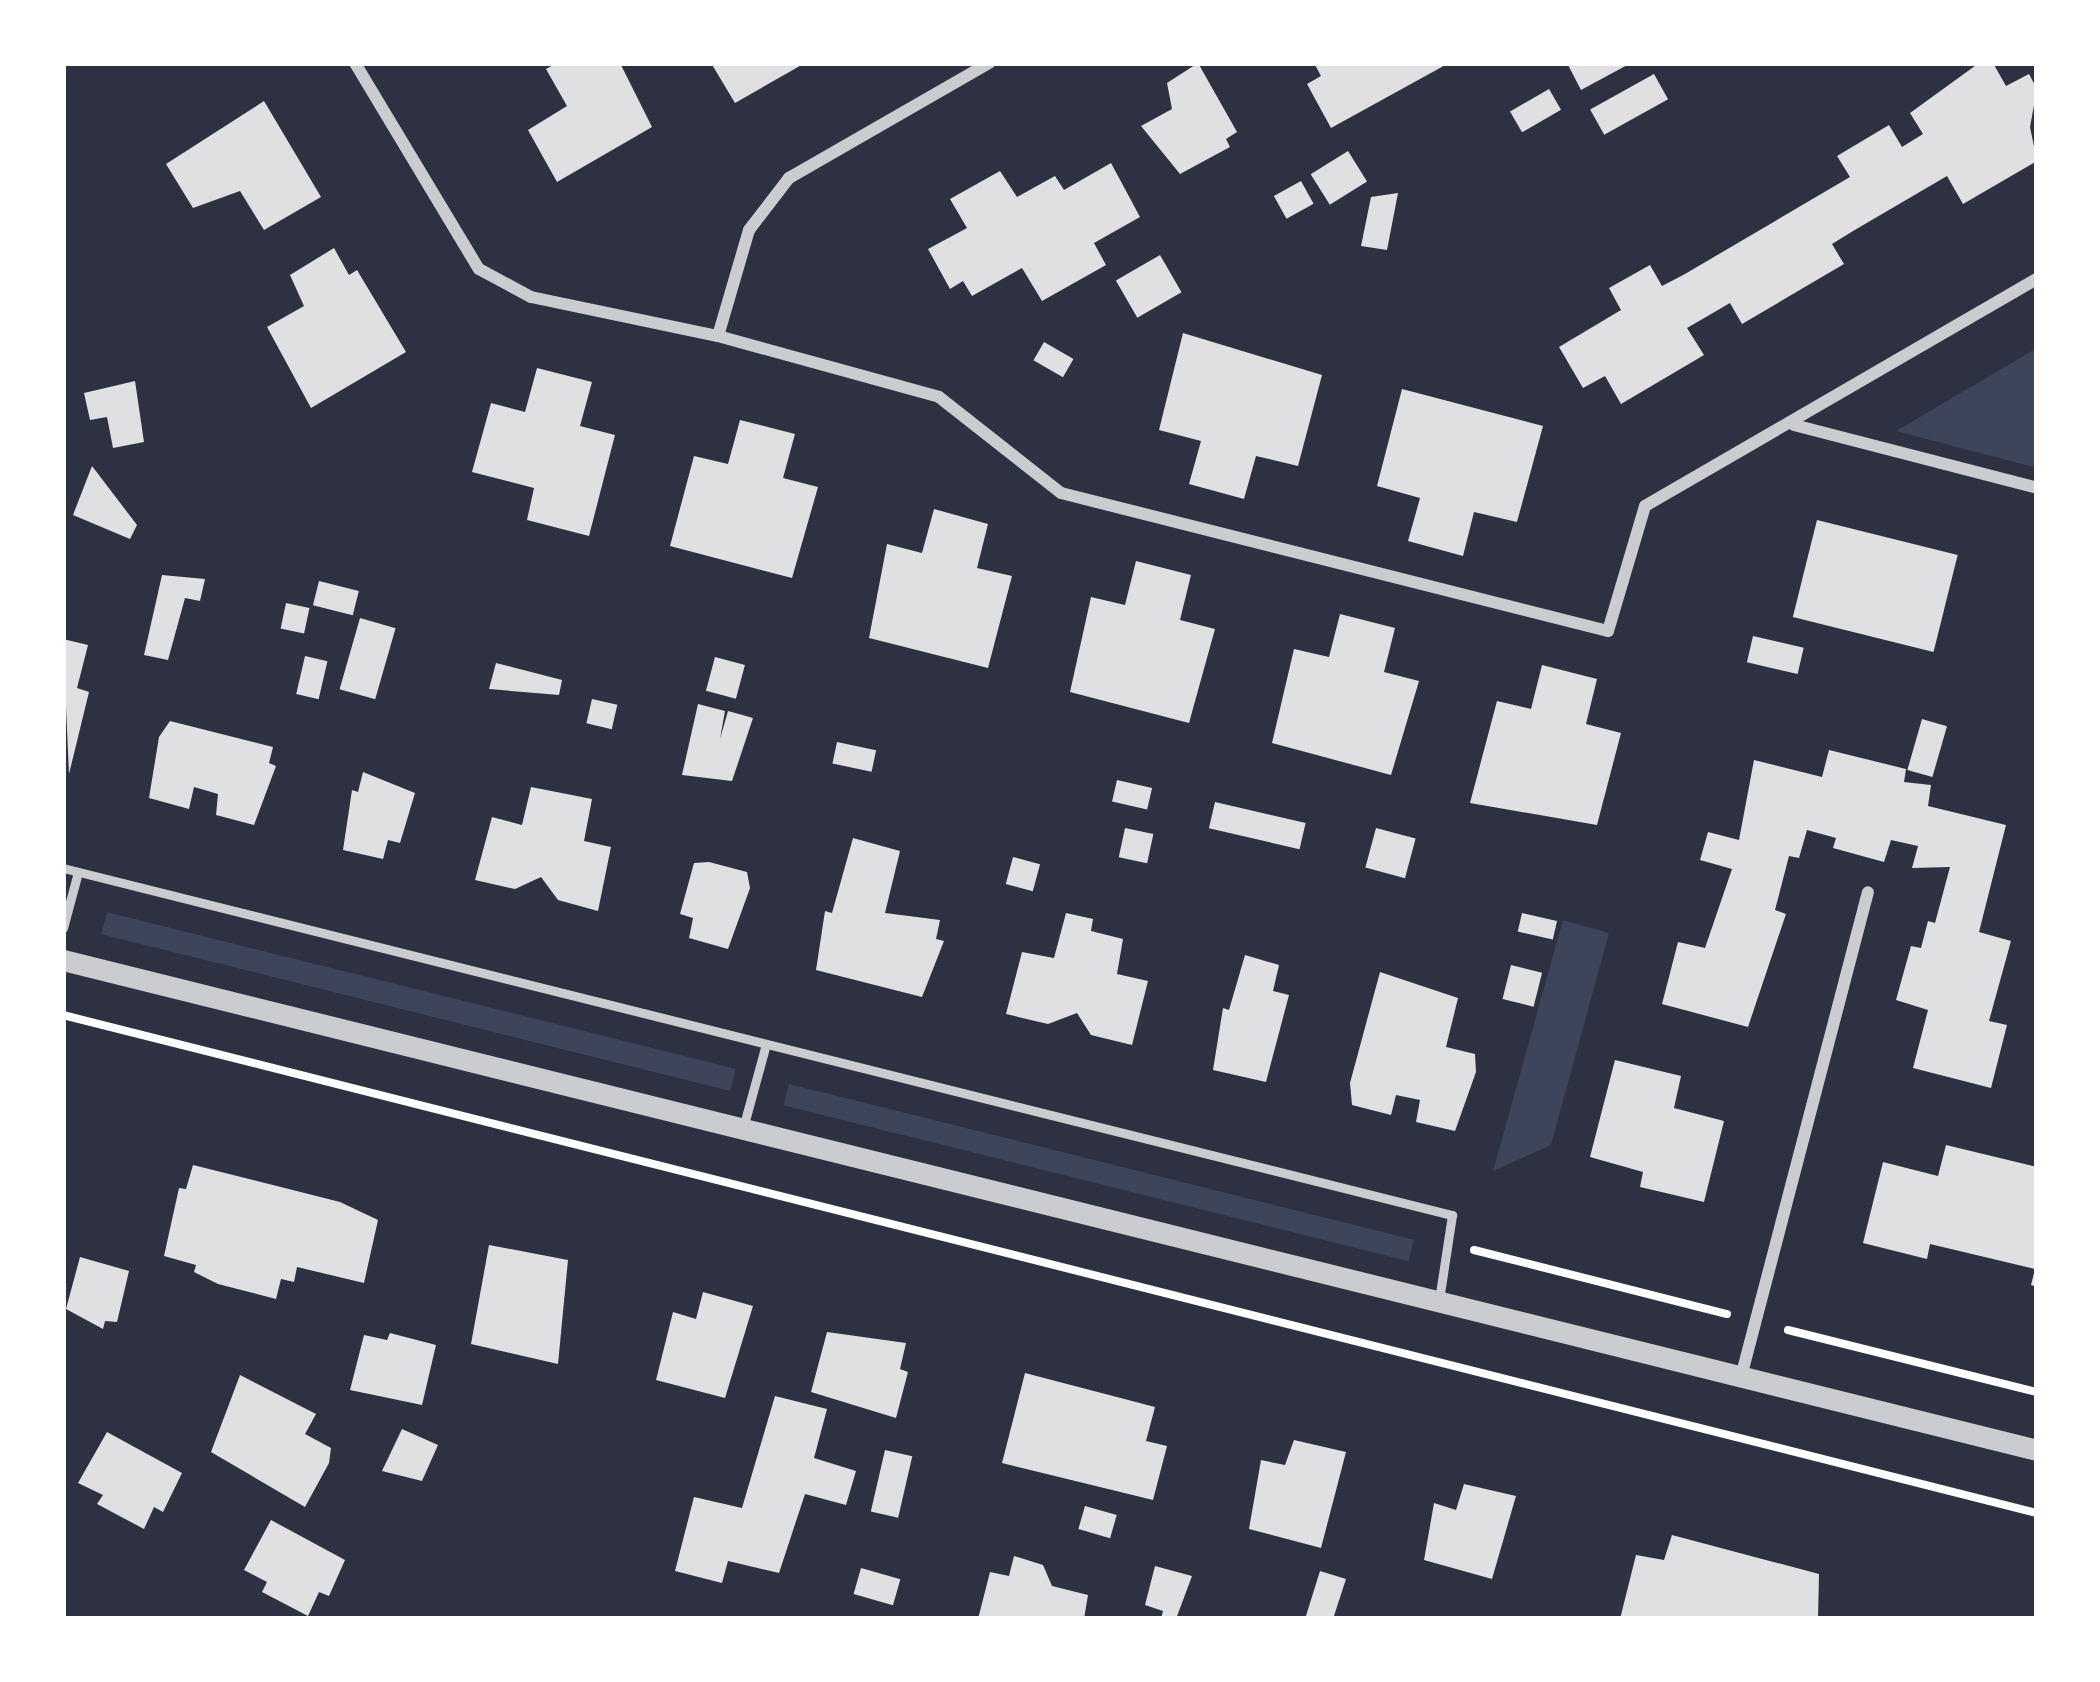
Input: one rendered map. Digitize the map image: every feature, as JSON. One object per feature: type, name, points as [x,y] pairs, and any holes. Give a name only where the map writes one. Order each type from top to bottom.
[{"type":"street","points":[[355,63],[479,269],[531,297],[718,336],[939,397],[1061,493],[1608,631],[1645,506],[1794,425],[2037,278]]},
{"type":"street","points":[[718,336],[748,230],[789,178],[989,63]]},
{"type":"street","points":[[1794,425],[2037,488]]},
{"type":"street","points":[[1741,1378],[1868,892]]},
{"type":"street","points":[[63,959],[742,1133],[2037,1450]]},
{"type":"lane","points":[[63,868],[1452,1215],[1438,1304]]},
{"type":"lane","points":[[63,928],[78,872]]},
{"type":"lane","points":[[742,1133],[766,1044]]},
{"type":"path","points":[[63,1015],[2037,1513]]},
{"type":"shaded area","points":[[2037,348],[2037,468],[1896,431]]},
{"type":"shaded area","points":[[107,912],[736,1069],[730,1091],[101,934]]},
{"type":"shaded area","points":[[1563,920],[1609,933],[1551,1145],[1493,1171]]},
{"type":"shaded area","points":[[789,1084],[1414,1240],[1409,1261],[784,1105]]},
{"type":"building","points":[[557,63],[620,63],[652,127],[557,182],[528,130],[567,106],[546,69]]},
{"type":"building","points":[[711,63],[805,63],[735,103]]},
{"type":"building","points":[[1198,63],[1237,132],[1226,139],[1230,147],[1180,174],[1141,126],[1172,109],[1167,83]]},
{"type":"building","points":[[1314,63],[1449,63],[1331,128],[1307,84],[1321,76]]},
{"type":"building","points":[[1567,63],[1631,63],[1581,90]]},
{"type":"building","points":[[1979,63],[1993,63],[2006,86],[2029,74],[2037,89],[2030,127],[2037,161],[1963,204],[1947,176],[1832,244],[1844,264],[1742,324],[1730,303],[1687,328],[1704,355],[1621,404],[1605,376],[1583,388],[1559,347],[1621,310],[1609,288],[1650,265],[1662,286],[1685,274],[1850,177],[1837,156],[1889,125],[1902,147],[1923,134],[1910,113]]},
{"type":"building","points":[[1654,74],[1668,99],[1604,135],[1590,109]]},
{"type":"building","points":[[1549,89],[1561,110],[1522,132],[1510,112]]},
{"type":"building","points":[[264,101],[321,197],[264,230],[240,191],[193,208],[166,164]]},
{"type":"building","points":[[1348,151],[1367,182],[1330,205],[1311,174]]},
{"type":"building","points":[[1111,163],[1140,217],[1094,243],[1106,265],[1042,301],[1022,268],[972,296],[963,281],[950,289],[928,249],[967,228],[950,199],[1000,171],[1017,197],[1055,176],[1064,190]]},
{"type":"building","points":[[1301,181],[1314,204],[1286,219],[1274,196]]},
{"type":"building","points":[[1398,193],[1387,250],[1361,246],[1371,197]]},
{"type":"building","points":[[334,248],[349,275],[357,270],[406,352],[311,408],[267,327],[304,306],[290,275]]},
{"type":"building","points":[[1160,255],[1182,292],[1137,318],[1116,281]]},
{"type":"building","points":[[1183,333],[1322,375],[1298,466],[1256,456],[1244,499],[1189,484],[1201,441],[1159,430]]},
{"type":"building","points":[[1044,342],[1073,359],[1063,377],[1034,360]]},
{"type":"building","points":[[537,368],[592,382],[580,426],[615,435],[589,536],[527,520],[534,488],[472,472],[491,403],[525,412]]},
{"type":"building","points":[[135,381],[144,442],[113,448],[107,417],[90,420],[84,393]]},
{"type":"building","points":[[1402,389],[1543,426],[1517,522],[1474,512],[1463,556],[1408,541],[1420,498],[1377,486]]},
{"type":"building","points":[[740,420],[795,434],[783,478],[818,487],[792,578],[670,546],[694,456],[728,464]]},
{"type":"building","points":[[92,466],[137,525],[130,539],[73,515]]},
{"type":"building","points":[[934,509],[988,524],[977,568],[1012,576],[988,668],[869,638],[887,544],[922,553]]},
{"type":"building","points":[[1817,520],[1958,555],[1934,652],[1793,617]]},
{"type":"building","points":[[1136,561],[1191,575],[1180,620],[1215,629],[1189,723],[1070,692],[1091,597],[1125,605]]},
{"type":"building","points":[[162,575],[205,579],[200,601],[185,598],[168,660],[144,655]]},
{"type":"building","points":[[319,581],[359,591],[353,615],[313,605]]},
{"type":"building","points":[[286,603],[309,608],[304,633],[281,628]]},
{"type":"building","points":[[1340,614],[1395,628],[1384,672],[1419,681],[1391,775],[1272,743],[1294,649],[1329,657]]},
{"type":"building","points":[[360,618],[396,628],[375,699],[340,689]]},
{"type":"building","points":[[1753,636],[1804,648],[1798,674],[1747,662]]},
{"type":"building","points":[[63,639],[88,645],[77,688],[89,692],[69,774]]},
{"type":"building","points":[[305,656],[327,661],[319,699],[296,694]]},
{"type":"building","points":[[715,657],[745,665],[736,699],[706,691]]},
{"type":"building","points":[[496,663],[562,680],[559,695],[489,689]]},
{"type":"building","points":[[1542,665],[1597,679],[1586,724],[1621,733],[1597,825],[1470,803],[1497,701],[1531,709]]},
{"type":"building","points":[[592,699],[617,705],[612,729],[586,723]]},
{"type":"building","points":[[698,704],[725,711],[720,739],[728,711],[753,718],[732,781],[682,775]]},
{"type":"building","points":[[1922,719],[1947,726],[1932,777],[1907,770]]},
{"type":"building","points":[[170,721],[273,747],[269,763],[276,766],[254,825],[216,815],[218,794],[194,787],[189,809],[149,798],[159,737]]},
{"type":"building","points":[[837,742],[876,750],[872,772],[832,764]]},
{"type":"building","points":[[1829,750],[1906,769],[1904,782],[1931,785],[1928,806],[2006,825],[1979,932],[2011,941],[1989,1021],[2007,1025],[1991,1088],[1913,1068],[1928,1010],[1896,1000],[1911,946],[1921,948],[1928,921],[1935,923],[1950,867],[1912,868],[1918,846],[1891,840],[1884,862],[1833,848],[1836,838],[1807,830],[1799,858],[1789,856],[1775,910],[1786,914],[1748,1027],[1662,1004],[1678,942],[1705,948],[1732,869],[1700,860],[1708,832],[1739,840],[1754,760],[1822,777]]},
{"type":"building","points":[[363,772],[415,793],[400,843],[388,840],[383,859],[343,850],[352,790],[358,792]]},
{"type":"building","points":[[1117,780],[1152,788],[1147,810],[1112,801]]},
{"type":"building","points":[[531,787],[592,799],[584,841],[611,847],[598,911],[558,900],[541,877],[515,889],[475,880],[492,817],[522,825]]},
{"type":"building","points":[[1215,802],[1306,823],[1300,849],[1209,828]]},
{"type":"building","points":[[1125,828],[1153,834],[1147,863],[1119,857]]},
{"type":"building","points":[[1376,828],[1416,839],[1405,878],[1365,868]]},
{"type":"building","points":[[853,838],[900,851],[885,913],[940,920],[936,939],[944,941],[922,997],[816,970],[825,911],[832,913]]},
{"type":"building","points":[[1013,857],[1040,864],[1033,891],[1006,884]]},
{"type":"building","points":[[694,863],[747,872],[750,888],[728,949],[689,938],[693,918],[680,914]]},
{"type":"building","points":[[1066,913],[1093,919],[1091,931],[1123,939],[1117,974],[1148,981],[1132,1045],[1091,1035],[1077,1013],[1048,1024],[1006,1014],[1022,952],[1054,958]]},
{"type":"building","points":[[1522,913],[1557,921],[1553,940],[1518,932]]},
{"type":"building","points":[[1245,955],[1279,965],[1273,991],[1289,995],[1266,1082],[1213,1070],[1223,1008],[1229,1010]]},
{"type":"building","points":[[1511,965],[1542,973],[1534,1007],[1503,999]]},
{"type":"building","points":[[1380,972],[1458,998],[1446,1047],[1475,1054],[1476,1072],[1455,1131],[1416,1122],[1420,1100],[1396,1095],[1391,1115],[1352,1105],[1350,1083]]},
{"type":"building","points":[[1615,1060],[1681,1076],[1674,1108],[1724,1121],[1704,1202],[1640,1187],[1643,1172],[1590,1157]]},
{"type":"building","points":[[1946,1145],[2037,1167],[2037,1287],[2031,1285],[2035,1269],[1930,1244],[1927,1259],[1863,1243],[1883,1162],[1938,1176]]},
{"type":"building","points":[[193,1165],[340,1202],[378,1220],[364,1283],[297,1267],[294,1282],[281,1279],[276,1299],[218,1284],[194,1272],[196,1265],[164,1256],[179,1188],[186,1189]]},
{"type":"building","points":[[489,1245],[568,1260],[558,1364],[471,1344]]},
{"type":"building","points":[[80,1257],[129,1271],[117,1322],[105,1321],[103,1329],[66,1309]]},
{"type":"building","points":[[703,1292],[753,1306],[725,1398],[656,1380],[673,1312],[696,1319]]},
{"type":"building","points":[[827,1332],[906,1343],[900,1369],[908,1372],[896,1418],[811,1392]]},
{"type":"building","points":[[390,1333],[436,1345],[422,1405],[350,1390],[364,1335],[387,1340]]},
{"type":"building","points":[[1025,1373],[1155,1407],[1146,1441],[1167,1446],[1153,1500],[1002,1463]]},
{"type":"building","points":[[240,1375],[316,1414],[305,1434],[331,1448],[329,1463],[305,1507],[211,1452]]},
{"type":"building","points":[[775,1396],[827,1409],[814,1458],[856,1471],[846,1505],[805,1494],[779,1573],[728,1561],[722,1583],[675,1571],[694,1497],[742,1508]]},
{"type":"building","points":[[402,1429],[438,1445],[422,1481],[382,1471]]},
{"type":"building","points":[[107,1432],[182,1473],[163,1512],[154,1507],[144,1529],[97,1504],[103,1495],[78,1483]]},
{"type":"building","points":[[1294,1440],[1346,1452],[1321,1548],[1249,1529],[1261,1460],[1285,1465]]},
{"type":"building","points":[[885,1450],[912,1456],[898,1518],[871,1511]]},
{"type":"building","points":[[1464,1484],[1516,1496],[1492,1579],[1424,1560],[1434,1503],[1456,1510]]},
{"type":"building","points":[[1085,1506],[1117,1515],[1110,1538],[1078,1529]]},
{"type":"building","points":[[271,1520],[345,1560],[329,1596],[319,1592],[308,1616],[262,1592],[267,1582],[244,1570]]},
{"type":"building","points":[[1672,1535],[1819,1574],[1818,1619],[1620,1619],[1636,1555],[1664,1560]]},
{"type":"building","points":[[1014,1556],[1043,1565],[1052,1586],[1088,1595],[1084,1619],[978,1619],[990,1572],[1009,1576]]},
{"type":"building","points":[[1155,1566],[1192,1576],[1176,1619],[1161,1619],[1163,1611],[1145,1605]]},
{"type":"building","points":[[861,1568],[900,1579],[893,1605],[854,1594]]},
{"type":"building","points":[[1320,1571],[1346,1579],[1333,1619],[1305,1619]]}]
